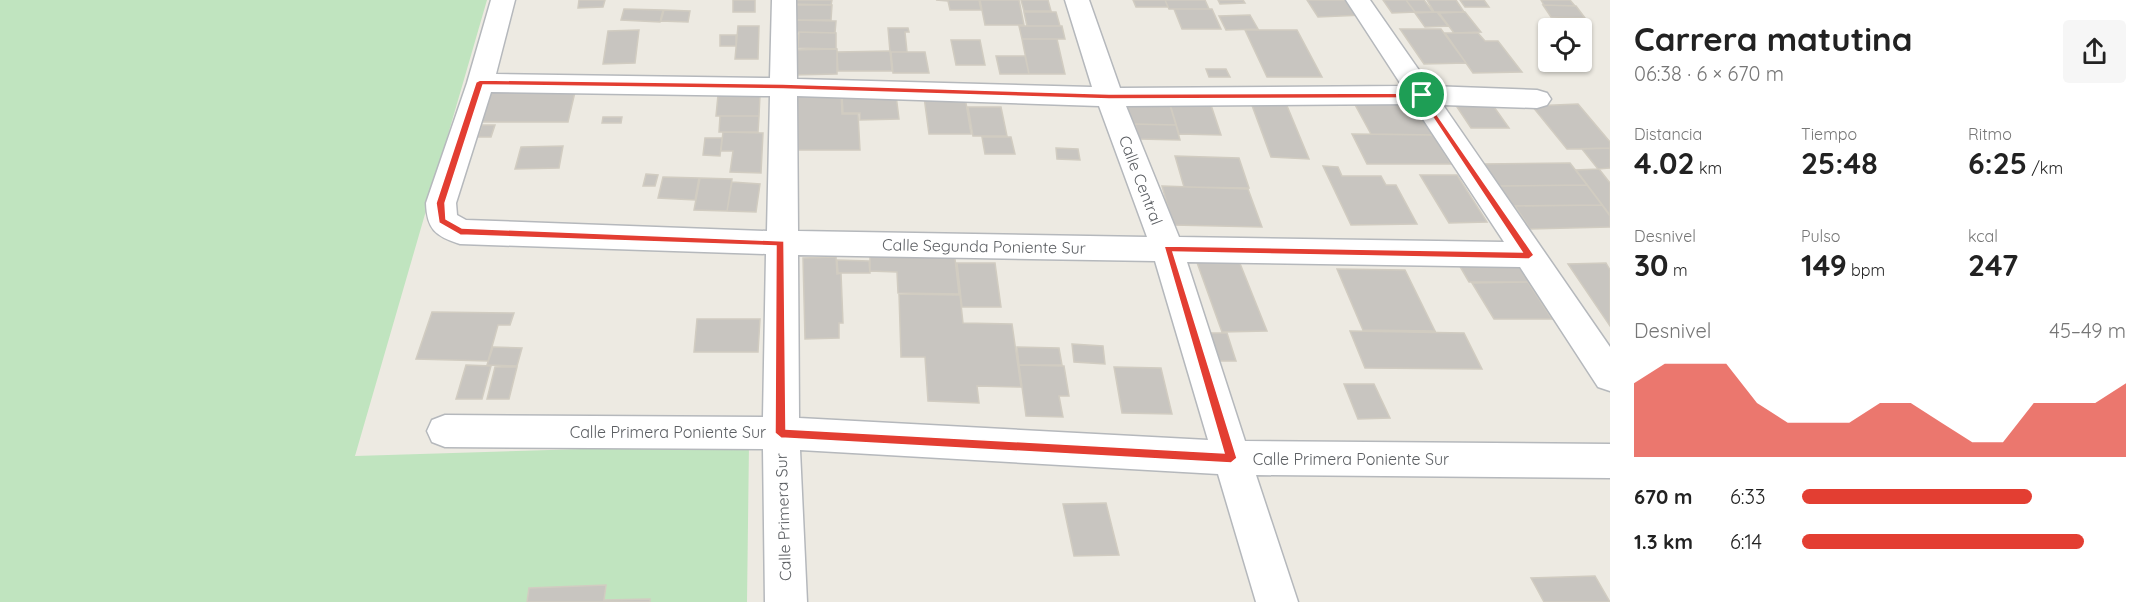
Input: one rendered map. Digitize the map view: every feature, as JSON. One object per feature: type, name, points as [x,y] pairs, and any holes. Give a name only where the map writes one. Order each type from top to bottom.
[{"type":"street","points":[[503,0],[480,82],[783,87],[1109,97],[1422,95],[1537,99]]},
{"type":"street","name":"Calle Primera Sur","points":[[784,0],[780,243],[781,433],[786,602]]},
{"type":"street","name":"Calle Central","points":[[1077,0],[1109,97],[1167,248],[1277,602]]},
{"type":"street","points":[[1358,0],[1610,376]]},
{"type":"street","name":"Calle Segunda Poniente Sur","points":[[480,82],[441,203],[442,221],[460,232],[780,243],[1529,255]]},
{"type":"street","name":"Calle Primera Poniente Sur","points":[[445,431],[781,433],[1231,458],[1610,461]]},
{"type":"green space","points":[[0,0],[487,0],[355,456],[749,444],[747,602],[0,602]]},
{"type":"building","points":[[579,0],[605,0],[603,7],[578,8]]},
{"type":"building","points":[[733,0],[755,0],[755,12],[733,12]]},
{"type":"building","points":[[791,0],[832,0],[831,5],[791,4]]},
{"type":"building","points":[[936,0],[979,0],[981,10],[950,10],[948,1]]},
{"type":"building","points":[[980,0],[1019,0],[1024,25],[985,25]]},
{"type":"building","points":[[1021,0],[1048,0],[1051,11],[1024,11]]},
{"type":"building","points":[[1133,0],[1165,0],[1168,7],[1136,7]]},
{"type":"building","points":[[1165,0],[1205,0],[1209,9],[1169,9]]},
{"type":"building","points":[[1218,0],[1243,0],[1245,3],[1220,4]]},
{"type":"building","points":[[1307,0],[1353,0],[1363,15],[1318,17]]},
{"type":"building","points":[[1383,0],[1406,0],[1415,12],[1392,13]]},
{"type":"building","points":[[1406,0],[1424,0],[1433,12],[1415,12]]},
{"type":"building","points":[[1427,0],[1456,0],[1464,12],[1434,12]]},
{"type":"building","points":[[1460,0],[1484,0],[1489,7],[1465,7]]},
{"type":"building","points":[[1541,0],[1570,0],[1575,6],[1544,5]]},
{"type":"building","points":[[796,5],[832,5],[831,20],[795,20]]},
{"type":"building","points":[[1543,5],[1576,6],[1585,18],[1551,17]]},
{"type":"building","points":[[624,9],[663,10],[660,22],[621,20]]},
{"type":"building","points":[[1174,9],[1212,9],[1221,29],[1182,29]]},
{"type":"building","points":[[664,10],[690,11],[688,22],[661,21]]},
{"type":"building","points":[[1024,12],[1056,12],[1060,26],[1027,26]]},
{"type":"building","points":[[1437,12],[1448,26],[1425,27],[1415,13]]},
{"type":"building","points":[[1465,12],[1481,32],[1454,33],[1439,13]]},
{"type":"building","points":[[1250,15],[1258,29],[1226,30],[1219,16]]},
{"type":"building","points":[[794,20],[836,21],[835,33],[794,32]]},
{"type":"building","points":[[738,26],[759,26],[758,59],[735,59]]},
{"type":"building","points":[[1019,26],[1062,26],[1065,39],[1022,39]]},
{"type":"building","points":[[888,28],[908,28],[909,32],[905,32],[907,52],[890,52]]},
{"type":"building","points":[[1400,29],[1441,29],[1466,63],[1424,64]]},
{"type":"building","points":[[639,30],[635,63],[603,64],[608,31]]},
{"type":"building","points":[[1245,30],[1297,30],[1322,77],[1267,77]]},
{"type":"building","points":[[799,32],[836,33],[836,49],[798,48]]},
{"type":"building","points":[[1445,33],[1478,33],[1485,41],[1498,41],[1522,72],[1473,73]]},
{"type":"building","points":[[720,35],[736,35],[736,46],[720,46]]},
{"type":"building","points":[[1022,39],[1057,39],[1065,74],[1029,74]]},
{"type":"building","points":[[951,40],[980,40],[985,65],[956,65]]},
{"type":"building","points":[[837,49],[837,74],[792,75],[792,50]]},
{"type":"building","points":[[890,51],[892,71],[838,71],[837,52]]},
{"type":"building","points":[[891,52],[925,52],[929,73],[893,73]]},
{"type":"building","points":[[996,56],[1025,56],[1029,74],[1000,74]]},
{"type":"building","points":[[1206,69],[1226,69],[1230,77],[1209,77]]},
{"type":"building","points":[[796,91],[841,91],[842,114],[858,114],[860,150],[795,150]]},
{"type":"building","points":[[491,92],[575,92],[568,122],[481,122]]},
{"type":"building","points":[[718,95],[760,95],[759,116],[716,116]]},
{"type":"building","points":[[842,95],[896,95],[899,119],[860,120],[860,113],[843,113]]},
{"type":"building","points":[[924,97],[965,97],[971,134],[929,134]]},
{"type":"building","points":[[1125,98],[1168,99],[1176,125],[1131,124]]},
{"type":"building","points":[[1250,100],[1285,101],[1309,159],[1271,157]]},
{"type":"building","points":[[1353,101],[1404,101],[1420,110],[1435,135],[1371,134]]},
{"type":"building","points":[[1170,104],[1211,105],[1221,135],[1179,134]]},
{"type":"building","points":[[1455,104],[1492,104],[1509,128],[1471,128]]},
{"type":"building","points":[[1578,104],[1610,142],[1610,148],[1567,149],[1532,106]]},
{"type":"building","points":[[968,107],[1001,107],[1007,136],[973,136]]},
{"type":"building","points":[[720,116],[759,116],[758,132],[719,132]]},
{"type":"building","points":[[603,117],[622,117],[621,123],[602,123]]},
{"type":"building","points":[[1135,124],[1176,125],[1180,140],[1139,139]]},
{"type":"building","points":[[482,125],[495,125],[491,137],[478,137]]},
{"type":"building","points":[[723,132],[763,133],[761,173],[730,172],[733,151],[721,151]]},
{"type":"building","points":[[1352,134],[1433,135],[1451,164],[1367,164]]},
{"type":"building","points":[[982,137],[1011,137],[1015,154],[985,154]]},
{"type":"building","points":[[705,138],[722,138],[720,156],[703,155]]},
{"type":"building","points":[[563,146],[559,168],[515,169],[521,147]]},
{"type":"building","points":[[1056,148],[1078,149],[1080,160],[1057,159]]},
{"type":"building","points":[[1610,148],[1610,168],[1598,169],[1582,149]]},
{"type":"building","points":[[1175,156],[1239,158],[1249,188],[1184,187]]},
{"type":"building","points":[[1570,163],[1587,185],[1498,186],[1483,164]]},
{"type":"building","points":[[1323,166],[1338,167],[1342,176],[1381,176],[1386,185],[1396,185],[1417,224],[1351,225]]},
{"type":"building","points":[[1599,169],[1610,183],[1610,215],[1576,170]]},
{"type":"building","points":[[646,174],[658,175],[655,186],[643,186]]},
{"type":"building","points":[[1420,175],[1457,175],[1487,222],[1449,223]]},
{"type":"building","points":[[663,177],[699,178],[695,200],[658,198]]},
{"type":"building","points":[[700,178],[732,179],[727,211],[694,210]]},
{"type":"building","points":[[732,182],[760,184],[756,212],[727,211]]},
{"type":"building","points":[[1587,185],[1602,205],[1511,206],[1498,186]]},
{"type":"building","points":[[1162,186],[1248,189],[1262,227],[1173,225]]},
{"type":"building","points":[[1602,205],[1610,216],[1610,227],[1530,229],[1515,206]]},
{"type":"building","points":[[870,248],[954,250],[959,294],[898,293],[897,272],[870,271]]},
{"type":"building","points":[[1237,256],[1267,331],[1222,332],[1195,257]]},
{"type":"building","points":[[836,257],[837,274],[841,273],[843,323],[839,323],[839,338],[805,339],[803,258]]},
{"type":"building","points":[[1517,257],[1532,282],[1469,282],[1455,258]]},
{"type":"building","points":[[837,260],[869,261],[870,273],[838,273]]},
{"type":"building","points":[[957,263],[995,263],[1001,307],[962,307]]},
{"type":"building","points":[[1606,263],[1610,270],[1610,326],[1568,264]]},
{"type":"building","points":[[1337,269],[1405,270],[1435,331],[1363,330]]},
{"type":"building","points":[[1528,282],[1552,319],[1494,319],[1472,283]]},
{"type":"building","points":[[899,294],[960,295],[963,323],[1012,324],[1021,387],[977,386],[979,403],[928,401],[925,357],[901,357]]},
{"type":"building","points":[[432,312],[514,313],[510,325],[498,325],[488,361],[416,359]]},
{"type":"building","points":[[697,319],[760,319],[758,352],[694,352]]},
{"type":"building","points":[[1350,331],[1464,333],[1482,369],[1365,368]]},
{"type":"building","points":[[1207,333],[1227,333],[1236,361],[1216,361]]},
{"type":"building","points":[[1072,344],[1103,346],[1105,364],[1074,362]]},
{"type":"building","points":[[493,347],[522,348],[517,366],[487,365]]},
{"type":"building","points":[[1017,347],[1059,348],[1062,365],[1019,365]]},
{"type":"building","points":[[466,365],[491,366],[482,399],[456,399]]},
{"type":"building","points":[[1019,365],[1064,366],[1069,396],[1059,396],[1063,417],[1026,416]]},
{"type":"building","points":[[495,367],[517,367],[509,399],[487,399]]},
{"type":"building","points":[[1114,367],[1161,368],[1172,414],[1122,413]]},
{"type":"building","points":[[1344,384],[1374,384],[1390,418],[1358,419]]},
{"type":"building","points":[[1106,503],[1119,555],[1074,556],[1063,504]]},
{"type":"building","points":[[1595,576],[1610,602],[1544,602],[1531,578]]},
{"type":"building","points":[[606,585],[604,600],[650,599],[650,602],[527,602],[529,588]]},
{"type":"route","points":[[480,82],[783,87],[1109,97],[1422,95],[1529,255],[1167,248],[1231,458],[781,433],[780,243],[460,232],[442,221],[441,203],[480,82]]}]
